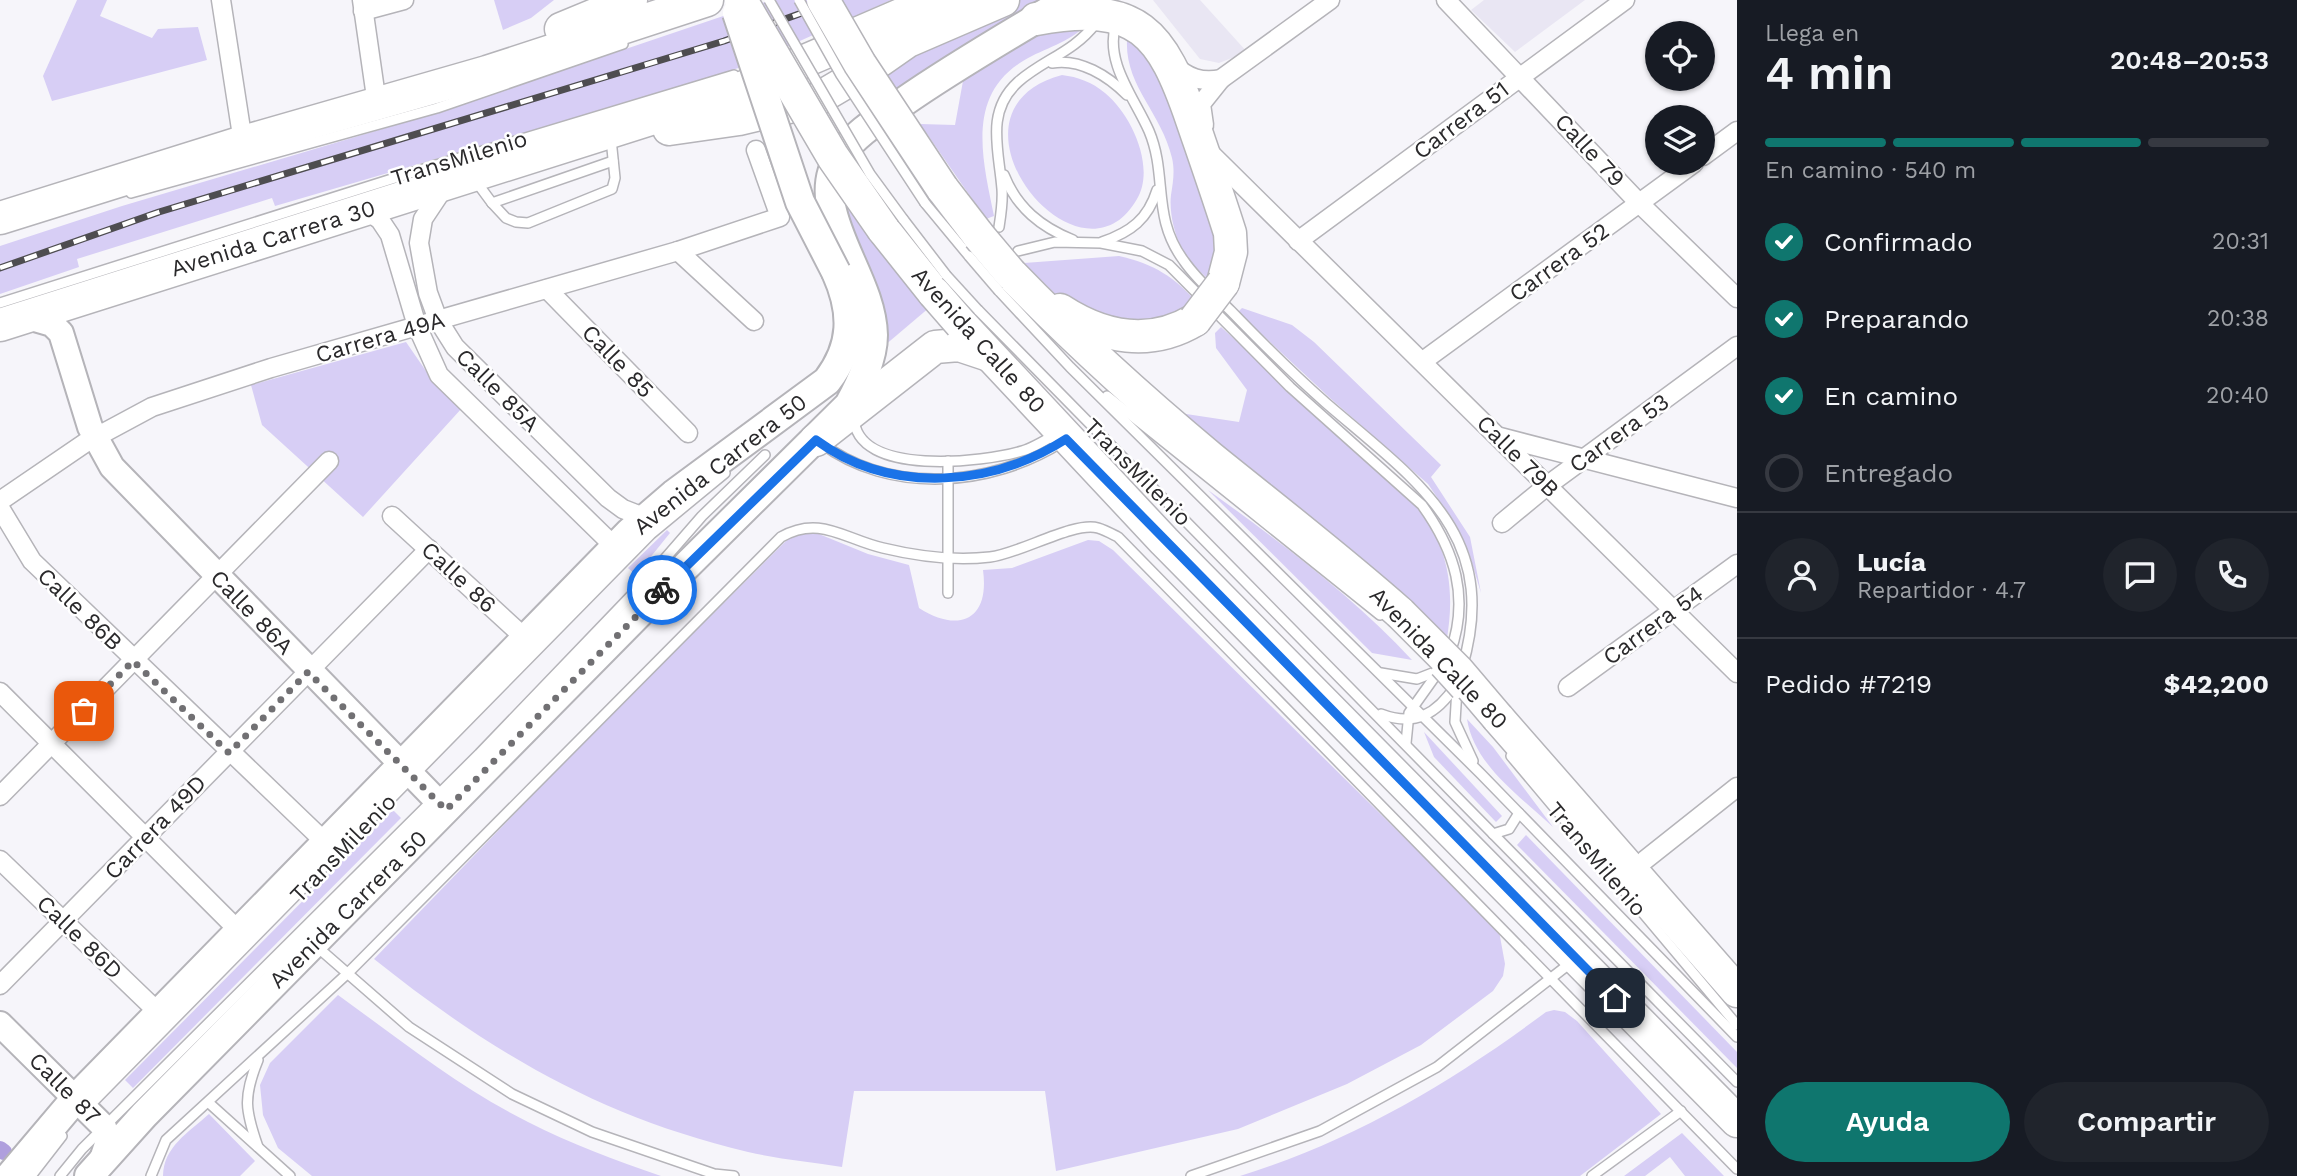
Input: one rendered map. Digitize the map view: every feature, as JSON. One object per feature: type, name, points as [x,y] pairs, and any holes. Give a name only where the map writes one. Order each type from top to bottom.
[{"type":"highway","points":[[547,35],[579,0]]},
{"type":"highway","points":[[487,72],[547,35],[631,0]]},
{"type":"highway","name":"Avenida Calle 80","points":[[824,0],[933,195],[982,240],[1009,272],[1067,331],[1150,407],[1344,563],[1395,618],[1458,671],[1501,733],[1737,991]]},
{"type":"highway","name":"Avenida Carrera 30","points":[[612,144],[947,0]]},
{"type":"highway","name":"Avenida Carrera 30","points":[[14,321],[547,151],[612,144],[805,103],[831,92],[908,41],[1003,0]]},
{"type":"highway","points":[[0,218],[243,142],[727,2]]},
{"type":"highway","name":"Avenida Calle 80","points":[[727,2],[833,157],[970,317],[989,355],[1564,969],[1737,1121]]},
{"type":"highway","points":[[1009,272],[1062,312],[1087,326],[1109,333],[1155,336],[1195,320],[1223,283],[1231,252],[1230,233],[1171,61],[1142,24],[1114,11],[1073,9],[1036,19]]},
{"type":"highway","points":[[816,440],[854,401],[935,347],[970,346],[989,355]]},
{"type":"main road","points":[[854,401],[869,357],[872,321],[864,286],[830,208],[828,188],[833,168],[854,139],[878,120],[944,75],[1068,0]]},
{"type":"main road","name":"Avenida Carrera 50","points":[[10,1176],[78,1112],[160,1014],[327,844],[408,771],[526,639],[615,547],[646,518],[717,461],[813,393],[838,368],[848,344],[848,305],[836,272],[800,202],[727,2]]},
{"type":"main road","name":"Avenida Carrera 50","points":[[95,1169],[314,944],[440,804],[816,440]]},
{"type":"street","points":[[221,0],[243,142]]},
{"type":"street","points":[[377,104],[363,5],[404,0]]},
{"type":"street","name":"Calle 79B","points":[[1298,242],[1281,213],[1219,149],[1204,125],[1201,104],[1221,79],[1330,0]]},
{"type":"street","name":"Calle 79","points":[[1446,0],[1640,203],[1737,298]]},
{"type":"street","name":"Carrera 51","points":[[1298,242],[1625,0]]},
{"type":"street","points":[[1171,61],[1188,76],[1206,81],[1221,79]]},
{"type":"street","points":[[1715,147],[1737,131]]},
{"type":"street","name":"Calle 79B","points":[[1199,142],[1737,673]]},
{"type":"street","name":"Carrera 49A","points":[[0,501],[95,438],[152,407],[271,368],[678,251],[780,217],[756,150]]},
{"type":"street","name":"Carrera 52","points":[[1423,361],[1678,175]]},
{"type":"street","name":"Calle 85A","points":[[460,179],[423,219],[419,243],[428,293],[439,320],[464,357],[608,498],[628,512],[646,518]]},
{"type":"street","name":"Calle 85A","points":[[366,209],[380,220],[390,235],[416,326],[429,357],[451,388],[615,547]]},
{"type":"street","points":[[678,251],[754,321]]},
{"type":"street","name":"Calle 85","points":[[547,289],[688,433]]},
{"type":"street","points":[[14,321],[52,324],[61,332],[95,438]]},
{"type":"street","name":"Carrera 53","points":[[1503,523],[1548,485],[1737,346]]},
{"type":"street","points":[[1499,437],[1737,498]]},
{"type":"street","name":"Calle 86A","points":[[95,438],[112,467],[308,672],[440,804]]},
{"type":"street","points":[[0,796],[329,461]]},
{"type":"street","name":"Calle 86B","points":[[0,508],[32,561],[133,661],[327,844]]},
{"type":"street","name":"Calle 86","points":[[393,516],[526,639]]},
{"type":"street","name":"Carrera 49D","points":[[0,985],[429,549]]},
{"type":"street","name":"Carrera 54","points":[[1568,687],[1737,564]]},
{"type":"street","points":[[0,692],[241,933]]},
{"type":"street","points":[[1645,860],[1737,787]]},
{"type":"street","name":"Calle 86D","points":[[0,860],[160,1014]]},
{"type":"street","name":"Calle 87","points":[[0,1024],[78,1112],[104,1127],[108,1141],[95,1169]]},
{"type":"lane","points":[[727,2],[751,0]]},
{"type":"lane","points":[[769,0],[870,174],[893,224]]},
{"type":"lane","points":[[799,0],[841,75],[933,195]]},
{"type":"lane","name":"TransMilenio","points":[[0,303],[436,165],[709,84],[906,0]]},
{"type":"lane","points":[[982,240],[1003,191],[995,144],[996,117],[1004,99],[1016,83],[1077,43],[1099,19]]},
{"type":"lane","name":"TransMilenio","points":[[1116,21],[1113,32],[1116,59],[1155,149],[1164,224],[1185,263],[1299,379],[1411,476],[1450,523],[1467,566],[1471,594],[1469,633],[1458,681],[1455,712],[1458,732],[1481,774]]},
{"type":"lane","points":[[115,198],[214,168],[437,108],[631,41]]},
{"type":"lane","name":"TransMilenio","points":[[1046,64],[1060,62],[1094,70],[1133,101]]},
{"type":"lane","points":[[492,203],[570,177],[612,144]]},
{"type":"lane","points":[[460,179],[492,203],[506,218],[528,223],[612,188],[615,178],[612,144]]},
{"type":"lane","points":[[999,164],[1021,206],[1054,232],[1077,242]]},
{"type":"lane","points":[[1101,243],[1135,227],[1149,211],[1158,188]]},
{"type":"lane","points":[[576,193],[579,204]]},
{"type":"lane","points":[[1009,272],[1039,244],[1077,242],[1101,243],[1142,251],[1170,265],[1290,387],[1422,505],[1439,528],[1454,560],[1460,588],[1455,638],[1442,666],[1412,705],[1407,720],[1405,743]]},
{"type":"lane","name":"TransMilenio","points":[[1009,272],[1070,367],[1481,774],[1737,1037]]},
{"type":"lane","name":"TransMilenio","points":[[970,317],[1376,712],[1737,1082]]},
{"type":"lane","name":"TransMilenio","points":[[1070,367],[1395,618]]},
{"type":"lane","points":[[854,401],[854,426],[864,441],[875,449],[904,459],[948,461],[1024,451],[1063,435]]},
{"type":"lane","points":[[816,440],[853,461],[884,472],[916,478],[948,479],[1004,469],[1063,435]]},
{"type":"lane","points":[[750,453],[760,446]]},
{"type":"lane","name":"TransMilenio","points":[[60,1176],[104,1127],[440,804],[702,516],[765,455]]},
{"type":"lane","points":[[948,461],[948,593]]},
{"type":"lane","name":"TransMilenio","points":[[30,1176],[78,1112],[408,771],[652,534],[731,468]]},
{"type":"lane","points":[[151,1176],[166,1140],[348,973],[781,537],[798,527],[821,527],[879,547],[916,555],[948,556],[990,557],[1030,547],[1068,531],[1096,527],[1118,537],[1564,969],[1681,1111],[1737,1169]]},
{"type":"lane","points":[[1429,663],[1464,702]]},
{"type":"lane","points":[[1377,671],[1417,679],[1442,666]]},
{"type":"lane","name":"TransMilenio","points":[[1424,717],[1445,701],[1458,681]]},
{"type":"lane","points":[[1376,712],[1407,720],[1424,717]]},
{"type":"lane","name":"TransMilenio","points":[[1501,733],[1737,1025]]},
{"type":"lane","name":"TransMilenio","points":[[1493,834],[1509,829],[1519,813]]},
{"type":"lane","points":[[314,944],[409,1027],[512,1094],[592,1132],[714,1175],[734,1176]]},
{"type":"lane","points":[[1191,1176],[1332,1125],[1437,1067],[1564,969]]},
{"type":"lane","points":[[259,1148],[247,1114],[246,1089],[260,1055]]},
{"type":"lane","points":[[209,1103],[290,1176]]},
{"type":"lane","points":[[1592,1176],[1681,1111]]},
{"type":"shaded area","points":[[77,0],[107,0],[100,16],[152,38],[158,29],[198,27],[207,60],[52,101],[43,76]]},
{"type":"shaded area","points":[[494,0],[554,0],[531,18],[503,30]]},
{"type":"shaded area","points":[[771,0],[891,0],[744,66],[692,84],[275,206],[272,198],[77,259],[79,267],[0,294],[0,246],[122,206],[436,113]]},
{"type":"shaded area","points":[[1017,0],[1049,0],[896,95],[881,67]]},
{"type":"shaded area","points":[[1153,0],[1200,0],[1247,52],[1219,63],[1200,59]]},
{"type":"shaded area","points":[[1484,0],[1585,0],[1515,52],[1471,10]]},
{"type":"shaded area","points":[[1087,24],[1064,41],[1023,61],[1005,75],[992,92],[985,111],[983,152],[994,216],[986,219],[920,124],[955,125],[965,70],[1023,34]]},
{"type":"shaded area","points":[[1129,25],[1145,35],[1221,227],[1212,283],[1187,257],[1176,235],[1171,208],[1174,172],[1172,158],[1159,124],[1134,78],[1127,45]]},
{"type":"shaded area","points":[[1062,75],[1085,81],[1105,93],[1124,114],[1138,142],[1144,172],[1142,186],[1137,199],[1112,224],[1082,228],[1052,214],[1028,189],[1012,157],[1009,124],[1024,95]]},
{"type":"shaded area","points":[[836,182],[930,307],[884,346]]},
{"type":"shaded area","points":[[1119,256],[1143,263],[1163,273],[1181,286],[1198,304],[1132,330],[1062,301],[1024,263]]},
{"type":"shaded area","points":[[1242,308],[1292,325],[1314,342],[1441,465],[1431,477],[1470,537],[1481,593],[1469,553],[1457,527],[1428,484],[1238,312]]},
{"type":"shaded area","points":[[1221,327],[1300,401],[1396,483],[1418,508],[1435,535],[1446,566],[1450,602],[1446,644],[1173,412],[1239,422],[1247,390],[1216,348],[1215,333]]},
{"type":"shaded area","points":[[406,342],[435,384],[462,408],[363,517],[262,425],[251,385]]},
{"type":"shaded area","points":[[1208,490],[1340,591],[1412,660],[1372,653]]},
{"type":"shaded area","points":[[667,530],[670,533],[636,575],[628,568]]},
{"type":"shaded area","points":[[814,532],[868,554],[909,565],[919,608],[946,620],[968,618],[976,611],[984,587],[983,570],[1012,568],[1088,540],[1099,541],[1113,550],[1499,931],[1505,964],[1503,976],[1493,991],[1421,1045],[1347,1084],[1238,1129],[1056,1171],[1045,1091],[854,1091],[842,1167],[759,1154],[694,1138],[596,1100],[550,1078],[461,1024],[374,959],[584,742],[788,539],[799,533]]},
{"type":"shaded area","points":[[1467,719],[1493,747],[1553,827],[1500,779],[1479,751],[1471,736]]},
{"type":"shaded area","points":[[1424,732],[1502,816],[1496,822],[1434,757]]},
{"type":"shaded area","points":[[393,810],[401,818],[133,1088],[125,1080]]},
{"type":"shaded area","points":[[1526,835],[1737,1052],[1737,1068],[1517,845]]},
{"type":"shaded area","points":[[338,995],[430,1062],[503,1109],[577,1145],[661,1176],[312,1176],[278,1148],[263,1115],[260,1085],[270,1063]]},
{"type":"shaded area","points":[[1546,1012],[1565,1012],[1577,1021],[1661,1114],[1580,1176],[1240,1176],[1322,1145],[1400,1107],[1474,1062]]},
{"type":"shaded area","points":[[209,1114],[255,1161],[240,1176],[163,1176],[164,1166],[172,1148]]},
{"type":"shaded area","points":[[1682,1133],[1724,1176],[1685,1176],[1670,1157],[1645,1176],[1624,1176]]},
{"type":"waterway","points":[[0,1149],[4,1152]]},
{"type":"railway","points":[[0,268],[159,212],[724,41],[838,0]]},
{"type":"way so far","points":[[84,711],[133,661],[229,753],[308,672],[446,810],[662,590]]},
{"type":"route","points":[[662,590],[816,440],[827,448],[869,467],[916,478],[948,479],[977,476],[1004,469],[1066,439],[1615,998]]}]
